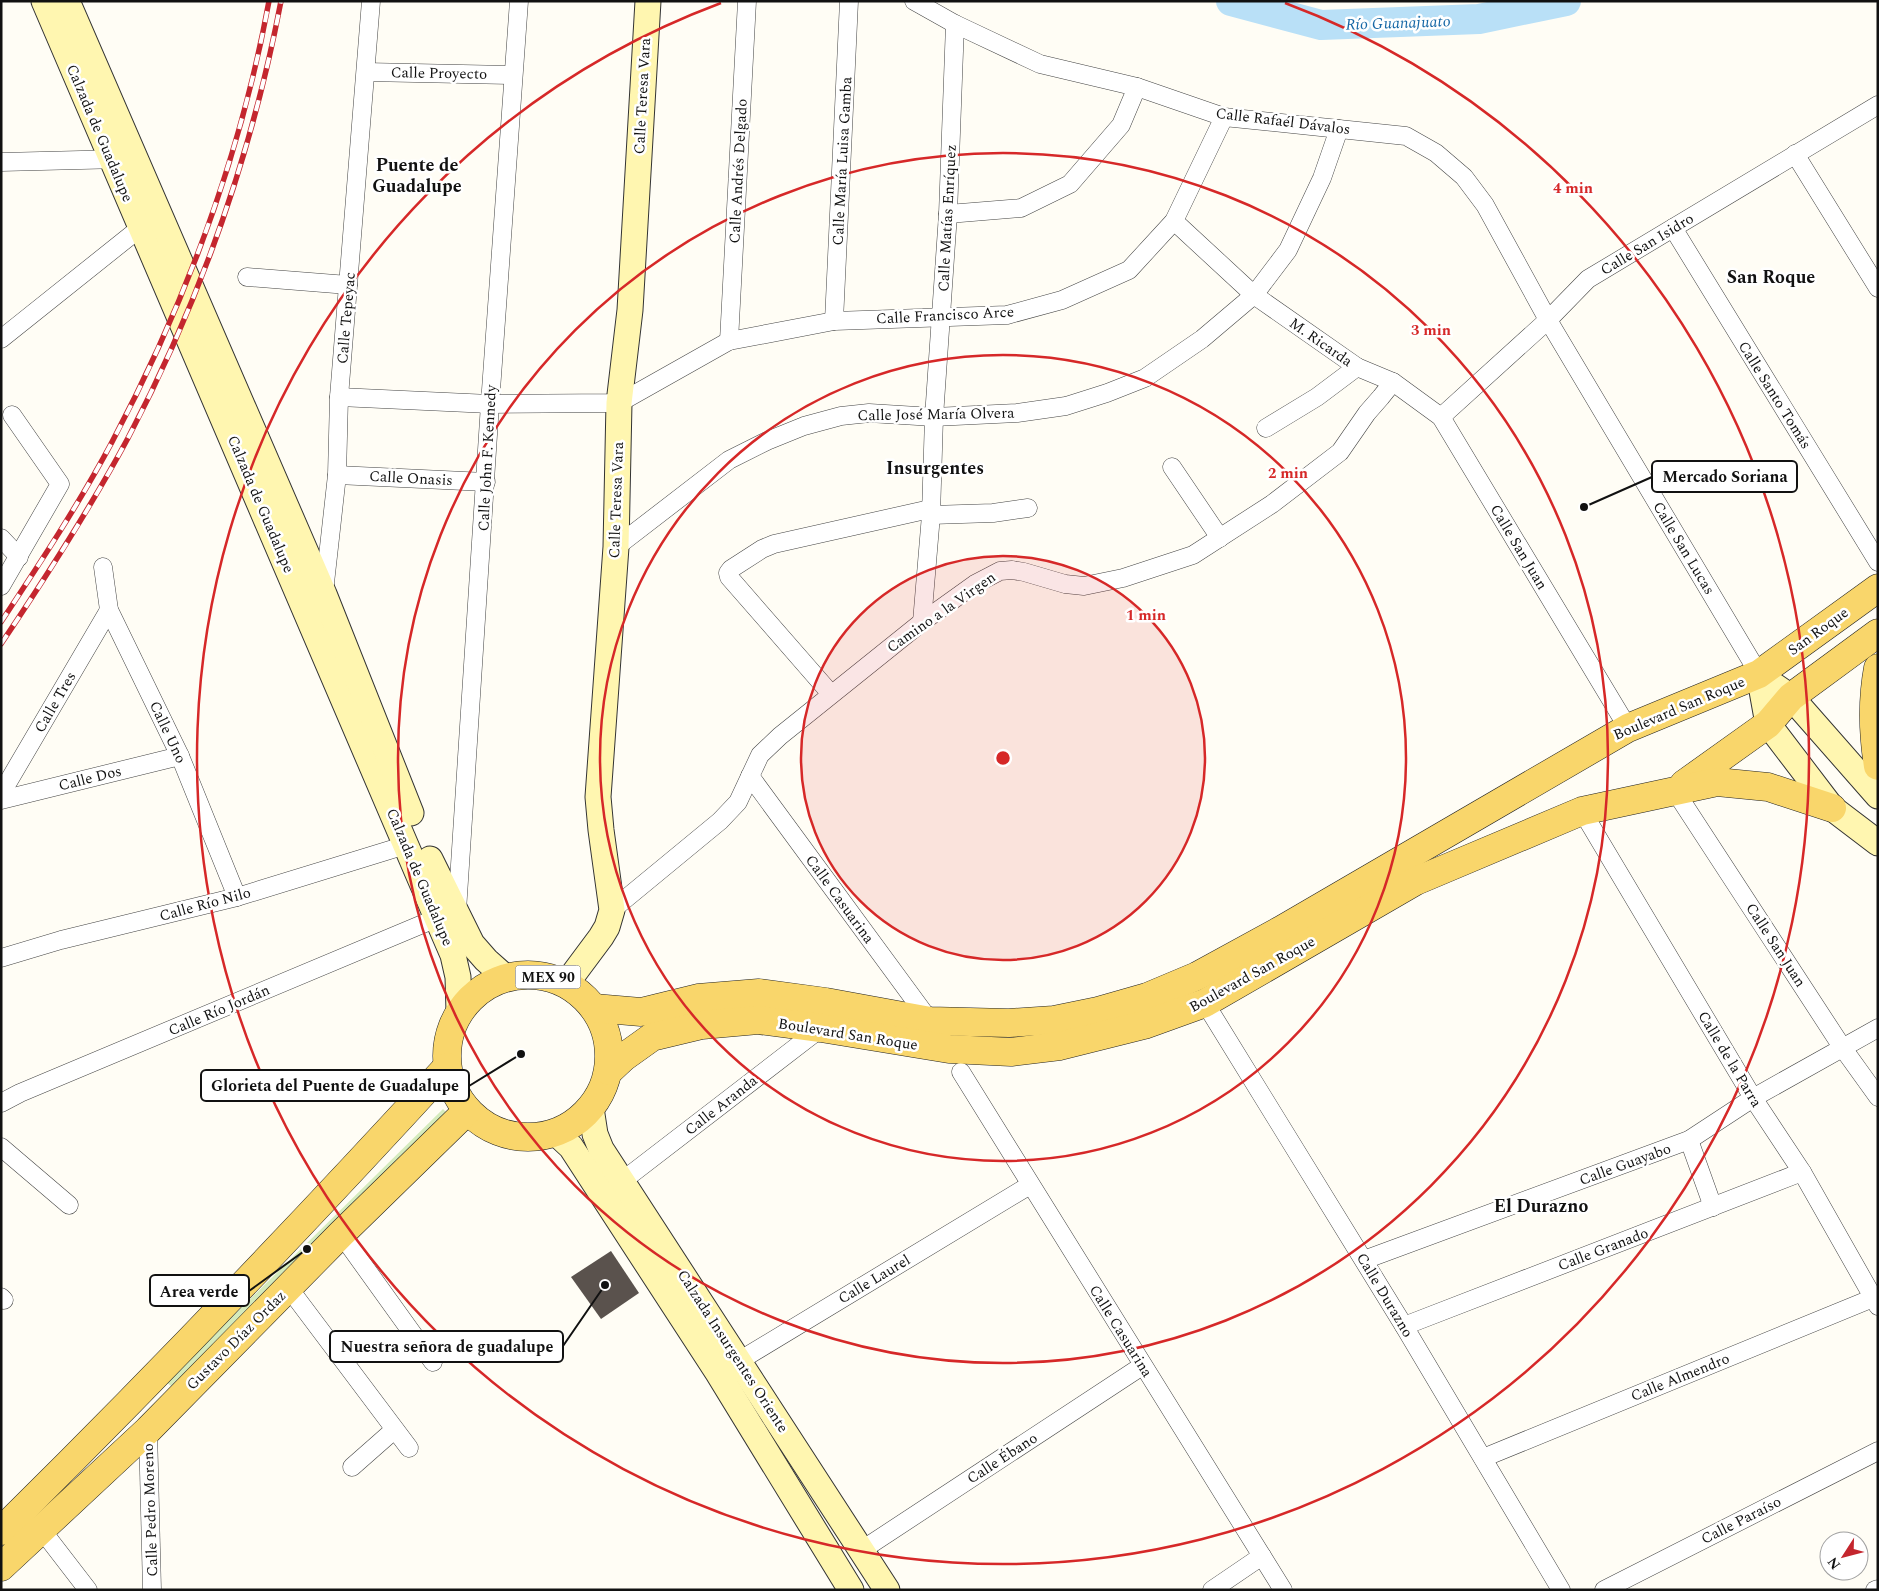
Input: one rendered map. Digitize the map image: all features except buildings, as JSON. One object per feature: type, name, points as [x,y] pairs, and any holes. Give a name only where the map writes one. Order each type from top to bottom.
[{"type":"main road","name":"Calzada de Guadalupe","points":[[44,1],[123,159],[324,594],[424,847],[447,917],[456,970],[459,1012]]},
{"type":"main road","name":"Calzada de Guadalupe","points":[[67,1],[123,159],[140,228],[170,293],[406,845],[447,917],[505,978]]},
{"type":"main road","name":"Calle Teresa Vara","points":[[566,984],[601,937],[607,927],[612,910],[598,797],[616,547],[619,403],[630,310],[648,1]]},
{"type":"main road","name":"San Roque","points":[[1759,674],[1878,588]]},
{"type":"main road","points":[[1791,697],[1878,633]]},
{"type":"main road","points":[[1878,668],[1874,710],[1874,743],[1878,766]]},
{"type":"main road","points":[[1759,674],[1791,697],[1878,796]]},
{"type":"main road","points":[[1759,674],[1768,724],[1832,808],[1878,844]]},
{"type":"main road","name":"Boulevard San Roque","points":[[594,1008],[641,1012],[698,998],[759,993],[826,1002],[930,1021],[1010,1023],[1054,1020],[1098,1011],[1147,997],[1197,976],[1281,930],[1628,728],[1759,674]]},
{"type":"main road","name":"Boulevard San Roque","points":[[609,1071],[624,1057],[652,1037],[702,1025],[758,1020],[821,1028],[949,1050],[1011,1052],[1060,1046],[1144,1025],[1205,1003],[1416,881],[1582,812],[1675,791],[1768,724],[1791,697]]},
{"type":"main road","points":[[1675,791],[1717,782],[1768,787],[1832,808]]},
{"type":"main road","name":"MEX 90","points":[[526,974],[547,977],[566,984],[581,994],[594,1008],[604,1027],[609,1049],[609,1071],[602,1091],[591,1108],[575,1123],[556,1133],[532,1138],[508,1136],[486,1126],[468,1111],[454,1090],[447,1067],[448,1038],[459,1012],[479,990],[505,978],[526,974]]},
{"type":"main road","name":"Gustavo Díaz Ordaz","points":[[1,1531],[129,1405],[447,1067]]},
{"type":"main road","name":"Calzada Insurgentes Oriente","points":[[591,1108],[595,1134],[601,1149],[621,1182],[740,1361],[887,1590]]},
{"type":"main road","name":"Gustavo Díaz Ordaz","points":[[1,1567],[148,1430],[341,1234],[468,1111]]},
{"type":"main road","name":"Calzada Insurgentes Oriente","points":[[556,1133],[571,1147],[718,1373],[851,1590]]},
{"type":"street","name":"Calle Tepeyac","points":[[316,634],[324,594],[337,475],[339,397],[371,1]]},
{"type":"street","name":"Calle John F. Kennedy","points":[[447,917],[486,482],[519,1]]},
{"type":"street","name":"Calle Andrés Delgado","points":[[729,341],[747,1]]},
{"type":"street","name":"Calle María Luisa Gamba","points":[[834,321],[849,1]]},
{"type":"street","name":"Calle Rafaél Dávalos","points":[[914,1],[955,24],[1040,64],[1137,87],[1224,117],[1406,136],[1436,153],[1464,177],[1485,205],[1548,320]]},
{"type":"street","name":"Calle Matías Enríquez","points":[[922,622],[931,512],[934,417],[948,214],[955,24]]},
{"type":"street","name":"Calle Proyecto","points":[[366,72],[513,75]]},
{"type":"street","points":[[948,214],[1021,208],[1070,184],[1121,125],[1137,87]]},
{"type":"street","name":"Calle San Isidro","points":[[1441,417],[1548,320],[1588,280],[1878,105]]},
{"type":"street","name":"Calle Francisco Arce","points":[[619,403],[729,341],[834,321],[1007,315],[1062,300],[1129,270],[1174,221],[1224,117]]},
{"type":"street","name":"Calle José María Olvera","points":[[616,547],[729,460],[776,437],[804,426],[841,416],[869,413],[934,417],[1017,413],[1066,406],[1145,378],[1202,340],[1254,296],[1288,250],[1322,178],[1339,129]]},
{"type":"street","points":[[1795,154],[1878,288]]},
{"type":"street","points":[[1,162],[123,159]]},
{"type":"street","name":"M. Ricarda","points":[[1174,221],[1254,296],[1357,367],[1393,382]]},
{"type":"street","points":[[1,339],[140,228]]},
{"type":"street","name":"Calle Santo Tomás","points":[[1673,228],[1878,562]]},
{"type":"street","points":[[247,277],[348,285]]},
{"type":"street","name":"Calle San Lucas","points":[[1548,320],[1759,674]]},
{"type":"street","points":[[1266,428],[1317,397],[1357,367]]},
{"type":"street","name":"Calle San Juan","points":[[1393,382],[1441,417],[1628,728]]},
{"type":"street","name":"Camino a la Virgen","points":[[612,910],[720,821],[738,802],[760,755],[780,736],[922,622],[975,584],[1000,571],[1012,570],[1066,584],[1084,586],[1123,578],[1193,555],[1272,504],[1340,452],[1367,413],[1393,382]]},
{"type":"street","points":[[339,397],[490,404],[619,403]]},
{"type":"street","points":[[1,586],[60,484],[12,415]]},
{"type":"street","points":[[1172,467],[1220,538]]},
{"type":"street","name":"Calle Onasis","points":[[337,475],[486,482]]},
{"type":"street","points":[[831,694],[729,577],[728,573],[731,569],[762,549],[774,544],[931,512],[993,513],[1028,508]]},
{"type":"street","points":[[1,538],[19,557]]},
{"type":"street","name":"Calle Uno","points":[[103,567],[109,610],[180,756],[236,897]]},
{"type":"street","name":"Calle Tres","points":[[1,794],[109,610]]},
{"type":"street","name":"Calle Dos","points":[[1,800],[180,756]]},
{"type":"street","name":"Calle Casuarina","points":[[750,776],[930,1021]]},
{"type":"street","name":"Calle San Juan","points":[[1675,791],[1842,1047],[1878,1097]]},
{"type":"street","name":"Calle de la Parra","points":[[1582,812],[1753,1098],[1802,1172],[1876,1300]]},
{"type":"street","name":"Calle Río Nilo","points":[[1,958],[62,940],[236,897],[406,845]]},
{"type":"street","name":"Calle Río Jordán","points":[[1,1104],[20,1093],[447,917]]},
{"type":"street","name":"Calle Durazno","points":[[1205,1003],[1364,1260],[1561,1590]]},
{"type":"street","name":"Calle Aranda","points":[[621,1182],[821,1028]]},
{"type":"street","name":"Calle Guayabo","points":[[1364,1260],[1689,1140],[1753,1098],[1878,1028]]},
{"type":"street","name":"Calle Casuarina","points":[[961,1072],[1283,1590]]},
{"type":"street","name":"Calle Guayabo","points":[[1689,1140],[1713,1207]]},
{"type":"street","points":[[1,1147],[69,1205]]},
{"type":"street","name":"Calle Granado","points":[[1404,1326],[1802,1172]]},
{"type":"street","name":"Calle Laurel","points":[[718,1373],[1030,1184]]},
{"type":"street","points":[[341,1234],[433,1362]]},
{"type":"street","points":[[288,1287],[409,1448]]},
{"type":"street","name":"Calle Almendro","points":[[1483,1458],[1876,1300]]},
{"type":"street","name":"Calle Ébano","points":[[862,1550],[1142,1366]]},
{"type":"street","name":"Calle Pedro Moreno","points":[[148,1430],[152,1590]]},
{"type":"street","points":[[352,1467],[394,1430]]},
{"type":"street","name":"Calle Paraíso","points":[[1604,1590],[1878,1451]]},
{"type":"street","points":[[41,1529],[88,1590]]},
{"type":"street","points":[[1212,1590],[1262,1556]]},
{"type":"green space","points":[[443,1109],[449,1115],[171,1386],[166,1382]]},
{"type":"waterway","name":"Río Guanajuato","points":[[1231,1],[1321,25],[1479,19],[1566,1]]},
{"type":"railway","points":[[1,622],[86,488],[139,390],[163,336],[186,282],[226,171],[243,115],[269,1]]},
{"type":"railway","points":[[1,644],[67,543],[98,491],[128,438],[178,333],[221,225],[239,170],[269,58],[281,1]]},
{"type":"place","name":"Mercado Soriana","points":[[1584,507]]},
{"type":"place","name":"Glorieta del Puente de Guadalupe","points":[[521,1054]]},
{"type":"place","name":"Area verde","points":[[307,1249]]},
{"type":"place","name":"Nuestra señora de guadalupe","points":[[605,1285]]},
{"type":"district","name":"Puente de Guadalupe","points":[[417,175]]},
{"type":"district","name":"San Roque","points":[[1771,277]]},
{"type":"district","name":"Insurgentes","points":[[935,468]]},
{"type":"district","name":"El Durazno","points":[[1541,1206]]}]
